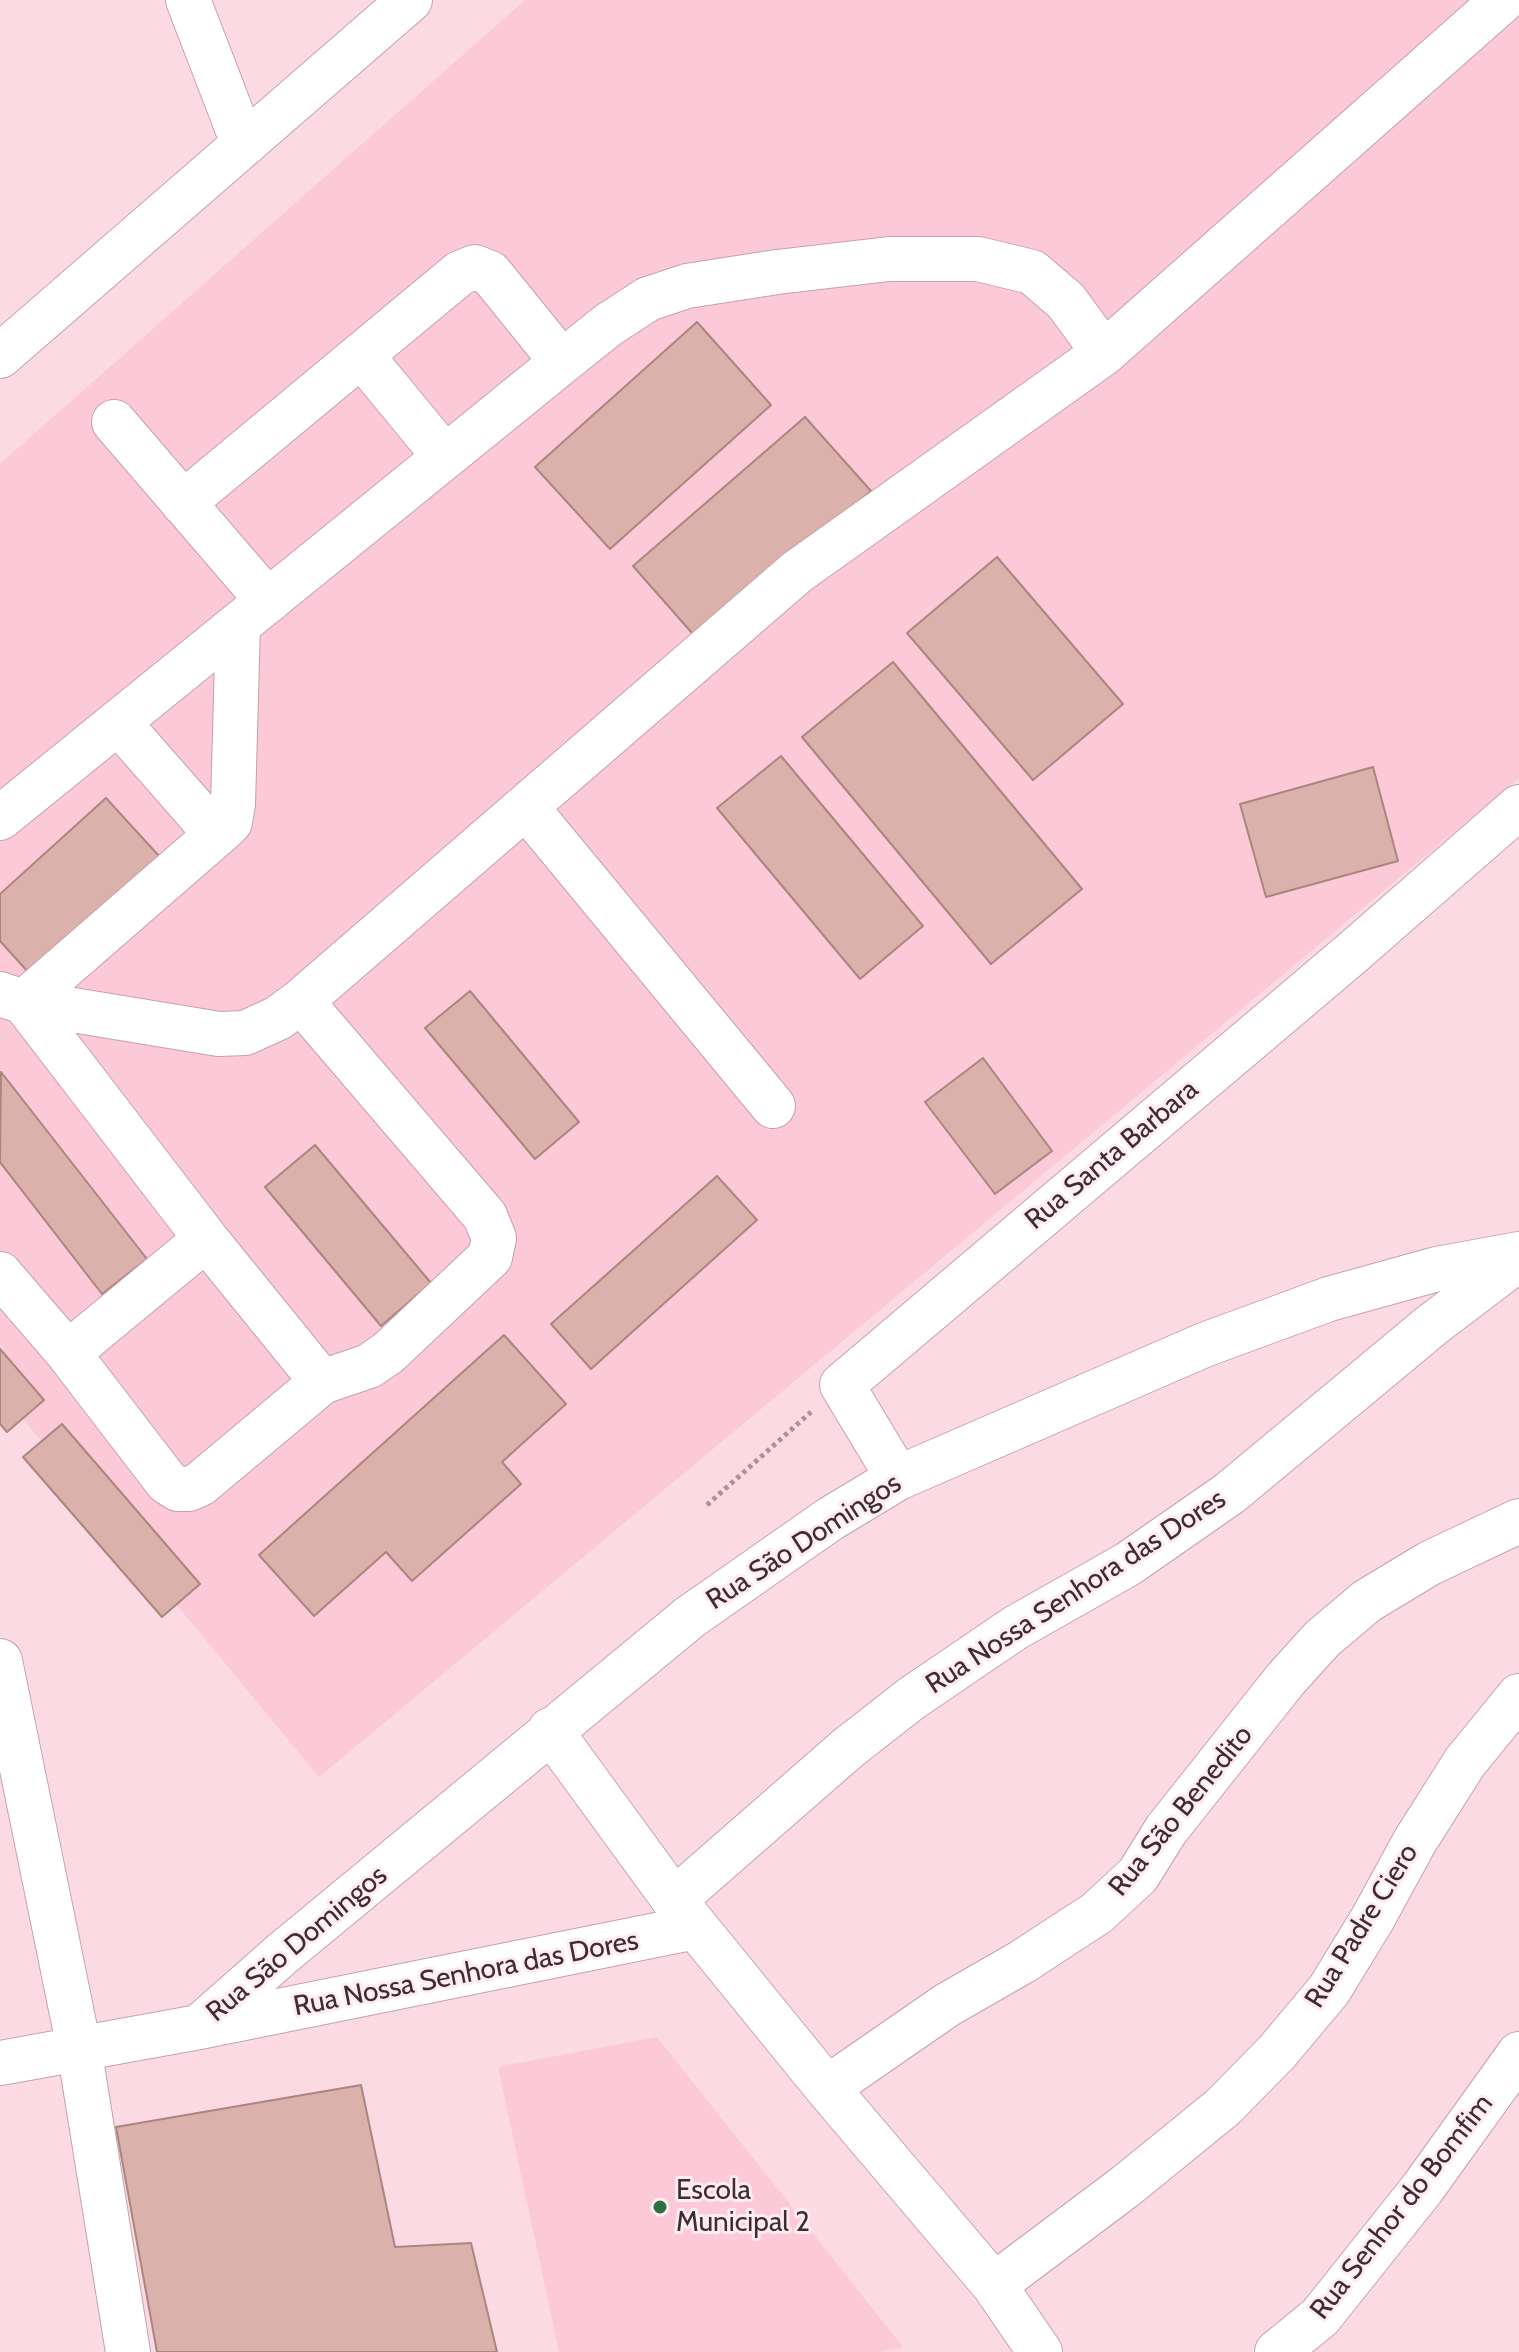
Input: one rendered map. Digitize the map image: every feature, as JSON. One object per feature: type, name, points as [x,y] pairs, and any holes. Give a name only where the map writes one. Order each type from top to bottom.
[{"type":"street","points":[[188,0],[243,143]]},
{"type":"street","points":[[0,356],[410,0]]},
{"type":"street","points":[[12,998],[219,1034],[245,1033],[262,1028],[301,1001],[805,566],[1104,353],[1503,0]]},
{"type":"street","points":[[0,818],[608,325],[648,299],[687,286],[889,259],[978,259],[1032,272],[1066,301],[1104,353]]},
{"type":"street","points":[[183,503],[460,273],[475,267],[490,273],[562,362]]},
{"type":"street","points":[[361,355],[445,457]]},
{"type":"street","points":[[12,998],[230,822],[253,613],[183,503],[114,422]]},
{"type":"street","points":[[118,722],[210,827],[223,829]]},
{"type":"street","points":[[526,807],[773,1106]]},
{"type":"street","name":"Rua Santa Barbara","points":[[842,1385],[1351,954],[1519,807]]},
{"type":"street","points":[[12,998],[322,1382]]},
{"type":"street","points":[[0,1274],[68,1353],[167,1482],[178,1489],[189,1489],[200,1484],[322,1382],[369,1366],[388,1353],[490,1257],[494,1238],[485,1216],[301,1001]]},
{"type":"street","points":[[68,1353],[206,1239]]},
{"type":"street","name":"Rua São Domingos","points":[[199,2027],[550,1730],[690,1617],[830,1519],[898,1478],[1204,1345],[1329,1299],[1437,1269],[1519,1257]]},
{"type":"street","name":"Rua Nossa Senhora das Dores","points":[[0,2063],[199,2027],[685,1914],[848,1748],[912,1698],[1015,1628],[1128,1564],[1230,1493],[1519,1257]]},
{"type":"street","points":[[842,1385],[898,1478]]},
{"type":"street","name":"Rua São Benedito","points":[[827,2088],[947,2005],[1022,1962],[1097,1913],[1138,1875],[1166,1830],[1285,1680],[1322,1639],[1367,1601],[1430,1563],[1519,1521]]},
{"type":"street","points":[[0,1661],[79,2048],[128,2352]]},
{"type":"street","name":"Rua Padre Ciero","points":[[994,2285],[1126,2186],[1223,2107],[1277,2052],[1329,1990],[1415,1841],[1465,1762],[1519,1696]]},
{"type":"street","points":[[550,1730],[685,1914],[994,2285],[1026,2349]]},
{"type":"street","name":"Rua Senhor do Bomfim","points":[[1277,2352],[1320,2317],[1422,2189],[1519,2054]]},
{"type":"path","points":[[707,1505],[842,1385]]},
{"type":"shaded area","points":[[525,0],[1519,0],[1519,778],[319,1777],[0,1391],[0,464]]},
{"type":"shaded area","name":"Escola Municipal 2","points":[[657,2037],[903,2347],[878,2352],[559,2352],[498,2067]]},
{"type":"building","points":[[697,322],[771,405],[610,549],[535,467]]},
{"type":"building","points":[[805,417],[871,491],[699,641],[633,566]]},
{"type":"building","points":[[997,557],[1123,704],[1033,780],[907,633]]},
{"type":"building","points":[[893,662],[1082,889],[991,964],[802,737]]},
{"type":"building","points":[[781,756],[923,926],[860,979],[717,808]]},
{"type":"building","points":[[1373,767],[1398,861],[1266,897],[1240,804]]},
{"type":"building","points":[[106,798],[159,856],[29,973],[0,941],[0,894]]},
{"type":"building","points":[[470,991],[579,1122],[535,1159],[425,1028]]},
{"type":"building","points":[[983,1058],[1052,1151],[995,1194],[925,1102]]},
{"type":"building","points":[[1,1072],[147,1259],[102,1294],[0,1162]]},
{"type":"building","points":[[315,1145],[431,1283],[381,1326],[265,1187]]},
{"type":"building","points":[[717,1176],[757,1220],[591,1369],[551,1324]]},
{"type":"building","points":[[504,1335],[566,1404],[502,1462],[521,1484],[412,1581],[386,1552],[314,1616],[259,1555]]},
{"type":"building","points":[[0,1349],[44,1400],[7,1432],[0,1424]]},
{"type":"building","points":[[62,1424],[200,1584],[162,1617],[23,1457]]},
{"type":"building","points":[[361,2085],[395,2247],[471,2243],[497,2352],[157,2352],[116,2127]]},
{"type":"place","name":"Escola Municipal 2","points":[[660,2207]]}]
